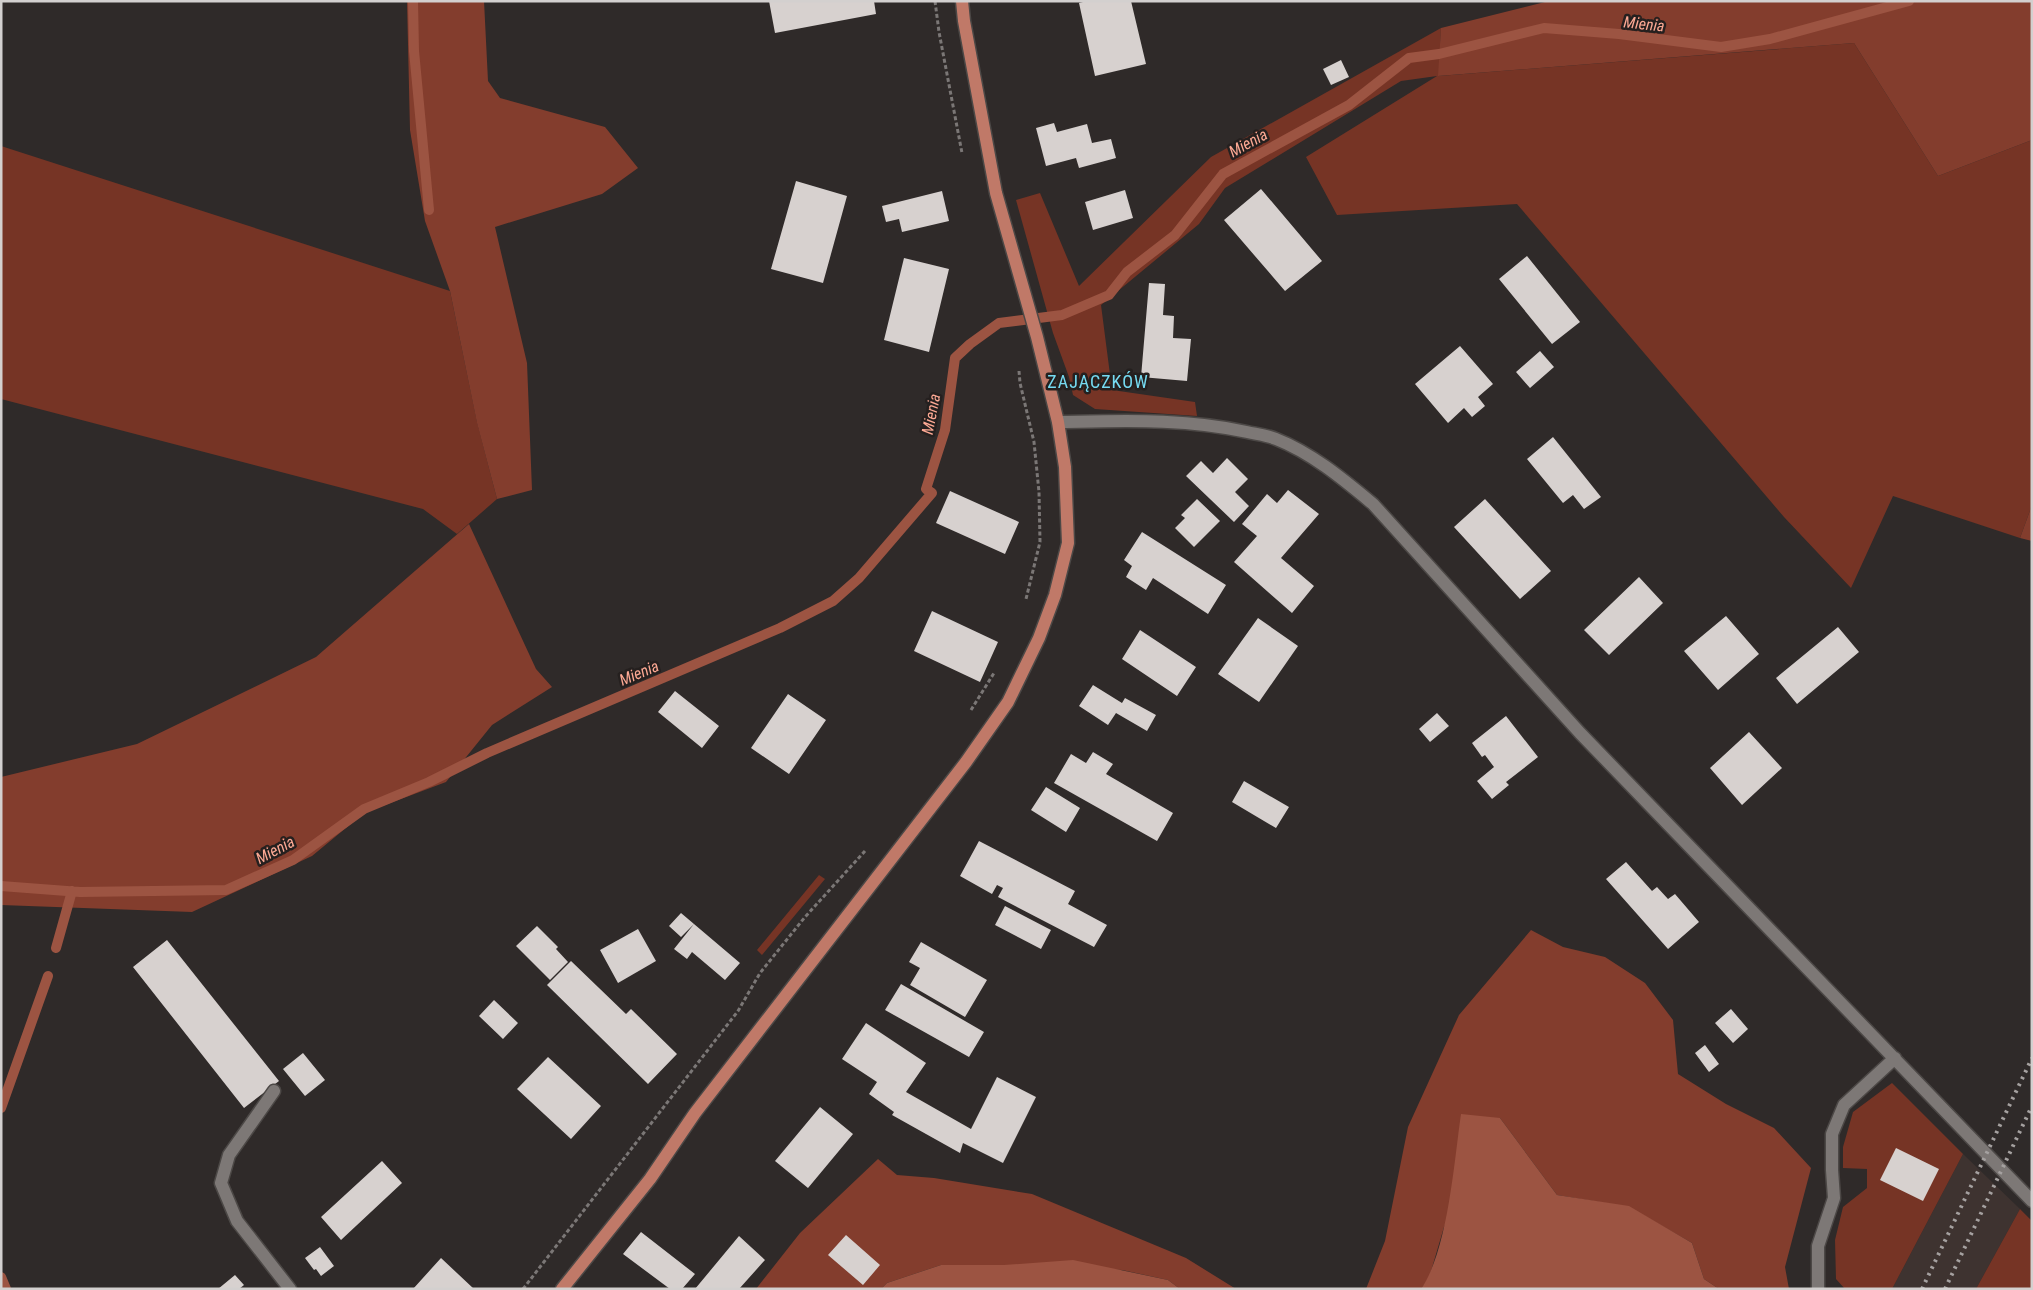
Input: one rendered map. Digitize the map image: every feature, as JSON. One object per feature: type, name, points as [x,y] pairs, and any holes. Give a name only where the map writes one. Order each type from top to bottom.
[{"type":"main road","points":[[562,1289],[650,1179],[695,1113],[949,785],[1008,702],[1039,638],[1055,595],[1068,543],[1065,466],[1058,422],[1037,337],[996,193],[964,21],[962,1]]},
{"type":"street","points":[[1058,422],[1188,422],[1234,429],[1276,438],[1313,458],[1343,478],[1373,504],[1580,733],[2032,1201]]},
{"type":"street","points":[[1818,1289],[1818,1246],[1834,1198],[1832,1134],[1844,1104],[1895,1058]]},
{"type":"street","points":[[274,1091],[229,1155],[221,1183],[238,1221],[290,1289]]},
{"type":"path","points":[[1019,365],[1020,383],[1034,442],[1039,492],[1040,542],[1025,606]]},
{"type":"path","points":[[969,714],[998,666]]},
{"type":"path","points":[[523,1289],[738,1011],[760,973],[805,917],[866,850]]},
{"type":"shaded area","points":[[407,1],[484,1],[488,81],[500,98],[605,127],[638,168],[602,194],[495,227],[527,363],[532,490],[497,499],[477,423],[450,291],[425,221],[410,130]]},
{"type":"shaded area","points":[[1549,1],[2032,1],[2032,140],[1938,176],[1854,43],[1438,76],[1441,28]]},
{"type":"shaded area","points":[[1441,28],[1439,76],[1854,43],[1938,176],[2032,140],[2032,505],[2020,538],[1893,496],[1851,588],[1784,517],[1517,204],[1337,215],[1306,157],[1437,76],[1401,81],[1225,188],[1199,224],[1101,305],[1112,390],[1195,402],[1197,416],[1095,409],[1073,395],[1069,377],[1053,333],[1016,200],[1040,193],[1079,286],[1211,157]]},
{"type":"shaded area","points":[[1,146],[450,291],[477,422],[497,499],[457,534],[423,509],[1,399]]},
{"type":"shaded area","points":[[2032,505],[2032,541],[2020,538]]},
{"type":"shaded area","points":[[469,524],[536,669],[552,687],[492,725],[446,782],[364,813],[312,856],[192,912],[1,905],[1,777],[137,744],[316,657]]},
{"type":"shaded area","points":[[819,875],[825,879],[762,955],[757,950]]},
{"type":"shaded area","points":[[1531,930],[1563,947],[1605,957],[1645,983],[1673,1020],[1678,1074],[1726,1104],[1774,1128],[1811,1168],[1785,1267],[1789,1289],[1719,1289],[1704,1279],[1692,1243],[1629,1207],[1557,1195],[1500,1118],[1444,1227],[1429,1278],[1421,1289],[1366,1289],[1385,1241],[1408,1127],[1459,1015]]},
{"type":"shaded area","points":[[1892,1083],[1963,1154],[1892,1289],[1845,1289],[1836,1279],[1835,1240],[1843,1207],[1867,1188],[1867,1169],[1843,1168],[1843,1147],[1853,1112]]},
{"type":"shaded area","points":[[1461,1114],[1500,1118],[1557,1195],[1629,1206],[1692,1243],[1704,1279],[1719,1289],[1421,1289],[1438,1252],[1444,1229]]},
{"type":"shaded area","points":[[1963,1154],[2020,1209],[1976,1289],[1892,1289]]},
{"type":"shaded area","points":[[878,1159],[897,1175],[934,1178],[1032,1194],[1186,1258],[1236,1289],[1180,1289],[1168,1280],[1122,1270],[1004,1265],[941,1265],[887,1283],[881,1289],[756,1289],[800,1233]]},
{"type":"shaded area","points":[[2020,1209],[2032,1221],[2032,1289],[1976,1289]]},
{"type":"shaded area","points":[[1073,1260],[1168,1280],[1180,1289],[881,1289],[887,1283],[941,1265],[1004,1265]]},
{"type":"building","points":[[769,1],[874,1],[876,14],[775,33]]},
{"type":"building","points":[[1087,1],[1131,1],[1146,64],[1095,76],[1079,3]]},
{"type":"building","points":[[1341,60],[1349,77],[1331,85],[1323,69]]},
{"type":"building","points":[[1054,123],[1057,132],[1087,124],[1092,143],[1111,139],[1116,158],[1079,168],[1076,158],[1046,166],[1036,128]]},
{"type":"building","points":[[796,181],[847,196],[823,283],[771,269]]},
{"type":"building","points":[[1261,189],[1322,261],[1285,291],[1224,220]]},
{"type":"building","points":[[1125,190],[1133,218],[1093,230],[1085,202]]},
{"type":"building","points":[[942,191],[949,221],[902,232],[899,219],[886,222],[882,206]]},
{"type":"building","points":[[1527,256],[1580,322],[1552,344],[1499,279]]},
{"type":"building","points":[[904,258],[949,269],[929,352],[884,340]]},
{"type":"building","points":[[1149,283],[1165,284],[1163,315],[1174,316],[1173,338],[1191,339],[1187,381],[1141,377]]},
{"type":"building","points":[[1460,346],[1493,384],[1478,397],[1485,406],[1472,417],[1464,408],[1448,423],[1415,384]]},
{"type":"building","points":[[1540,351],[1554,367],[1530,388],[1516,372]]},
{"type":"building","points":[[1553,437],[1601,497],[1584,509],[1573,495],[1563,503],[1527,459]]},
{"type":"building","points":[[1227,458],[1248,479],[1235,492],[1249,506],[1234,522],[1186,476],[1201,461],[1213,473]]},
{"type":"building","points":[[1288,490],[1319,514],[1281,558],[1314,586],[1292,613],[1234,562],[1257,536],[1242,524],[1267,494],[1277,503]]},
{"type":"building","points":[[950,491],[1019,522],[1005,554],[936,523]]},
{"type":"building","points":[[1197,499],[1220,521],[1194,547],[1175,528],[1185,518],[1181,515]]},
{"type":"building","points":[[1485,499],[1551,571],[1520,599],[1454,527]]},
{"type":"building","points":[[1142,532],[1226,585],[1208,614],[1153,578],[1146,590],[1126,577],[1132,566],[1124,560]]},
{"type":"building","points":[[1639,577],[1663,603],[1609,655],[1584,630]]},
{"type":"building","points":[[932,611],[998,642],[980,682],[914,651]]},
{"type":"building","points":[[1726,616],[1759,654],[1718,690],[1684,651]]},
{"type":"building","points":[[1258,618],[1298,646],[1259,702],[1218,674]]},
{"type":"building","points":[[1838,627],[1859,652],[1797,704],[1776,678]]},
{"type":"building","points":[[1140,630],[1196,667],[1177,696],[1122,659]]},
{"type":"building","points":[[1093,685],[1122,703],[1125,698],[1156,715],[1147,731],[1116,713],[1108,725],[1079,706]]},
{"type":"building","points":[[675,691],[719,726],[702,748],[658,712]]},
{"type":"building","points":[[788,694],[826,720],[789,774],[751,748]]},
{"type":"building","points":[[1437,713],[1449,726],[1430,742],[1419,729]]},
{"type":"building","points":[[1506,716],[1538,757],[1506,782],[1509,785],[1492,799],[1477,781],[1494,767],[1485,755],[1482,757],[1472,743]]},
{"type":"building","points":[[1749,732],[1782,768],[1742,805],[1710,768]]},
{"type":"building","points":[[1093,752],[1113,764],[1106,774],[1173,813],[1157,841],[1054,783],[1071,754],[1086,763]]},
{"type":"building","points":[[1244,781],[1289,807],[1276,828],[1232,802]]},
{"type":"building","points":[[1046,787],[1080,808],[1066,832],[1031,810]]},
{"type":"building","points":[[979,841],[1075,891],[1068,904],[1107,925],[1094,947],[998,897],[1003,888],[997,885],[992,894],[960,876]]},
{"type":"building","points":[[1626,862],[1652,891],[1657,887],[1668,899],[1675,894],[1699,922],[1668,949],[1606,879]]},
{"type":"building","points":[[1005,906],[1051,930],[1041,949],[995,925]]},
{"type":"building","points":[[681,913],[694,924],[681,937],[669,926]]},
{"type":"building","points":[[694,924],[740,963],[725,980],[692,952],[687,959],[674,949]]},
{"type":"building","points":[[537,926],[558,947],[556,949],[568,962],[550,980],[516,946]]},
{"type":"building","points":[[638,929],[656,961],[618,983],[600,950]]},
{"type":"building","points":[[167,940],[279,1081],[244,1108],[133,967]]},
{"type":"building","points":[[921,942],[987,980],[965,1017],[910,985],[920,968],[909,962]]},
{"type":"building","points":[[571,961],[626,1014],[631,1009],[677,1054],[648,1084],[547,985]]},
{"type":"building","points":[[901,984],[984,1032],[969,1057],[885,1010]]},
{"type":"building","points":[[494,1000],[518,1023],[503,1039],[479,1016]]},
{"type":"building","points":[[1731,1009],[1748,1029],[1733,1043],[1715,1023]]},
{"type":"building","points":[[866,1023],[926,1063],[906,1092],[971,1129],[997,1077],[1036,1097],[1003,1163],[963,1143],[960,1153],[892,1115],[894,1112],[869,1094],[877,1082],[842,1059]]},
{"type":"building","points":[[1705,1045],[1719,1064],[1709,1072],[1695,1053]]},
{"type":"building","points":[[303,1053],[325,1080],[305,1096],[283,1069]]},
{"type":"building","points":[[548,1057],[601,1106],[571,1139],[517,1089]]},
{"type":"building","points":[[820,1107],[853,1134],[808,1188],[775,1161]]},
{"type":"building","points":[[1896,1148],[1939,1169],[1923,1201],[1880,1180]]},
{"type":"building","points":[[382,1161],[402,1183],[341,1240],[321,1217]]},
{"type":"building","points":[[641,1232],[695,1274],[682,1289],[670,1289],[623,1254]]},
{"type":"building","points":[[846,1235],[880,1265],[863,1285],[828,1255]]},
{"type":"building","points":[[739,1236],[765,1260],[739,1289],[695,1289]]},
{"type":"building","points":[[320,1247],[334,1266],[321,1276],[305,1258]]},
{"type":"building","points":[[441,1258],[474,1289],[413,1289]]},
{"type":"building","points":[[235,1275],[244,1285],[239,1289],[218,1289]]},
{"type":"waterway","points":[[413,1],[414,51],[429,210]]},
{"type":"waterway","name":"Mienia","points":[[1,886],[80,892],[226,890],[293,860],[364,809],[429,782],[487,753],[780,628],[833,601],[859,578],[932,493],[926,489],[945,430],[955,358],[970,344],[999,323],[1062,315],[1109,295],[1127,272],[1175,235],[1223,174],[1349,105],[1409,58],[1439,54],[1544,28],[1619,34],[1721,47],[1770,39],[1909,1]]},
{"type":"waterway","points":[[56,948],[72,891]]},
{"type":"waterway","points":[[1,1108],[48,976]]},
{"type":"waterway","points":[[1,1277],[6,1289]]},
{"type":"railway","points":[[1922,1289],[2032,1058]]},
{"type":"railway","points":[[1945,1289],[2032,1106]]},
{"type":"district","name":"ZAJĄCZKÓW","points":[[1098,381]]}]
